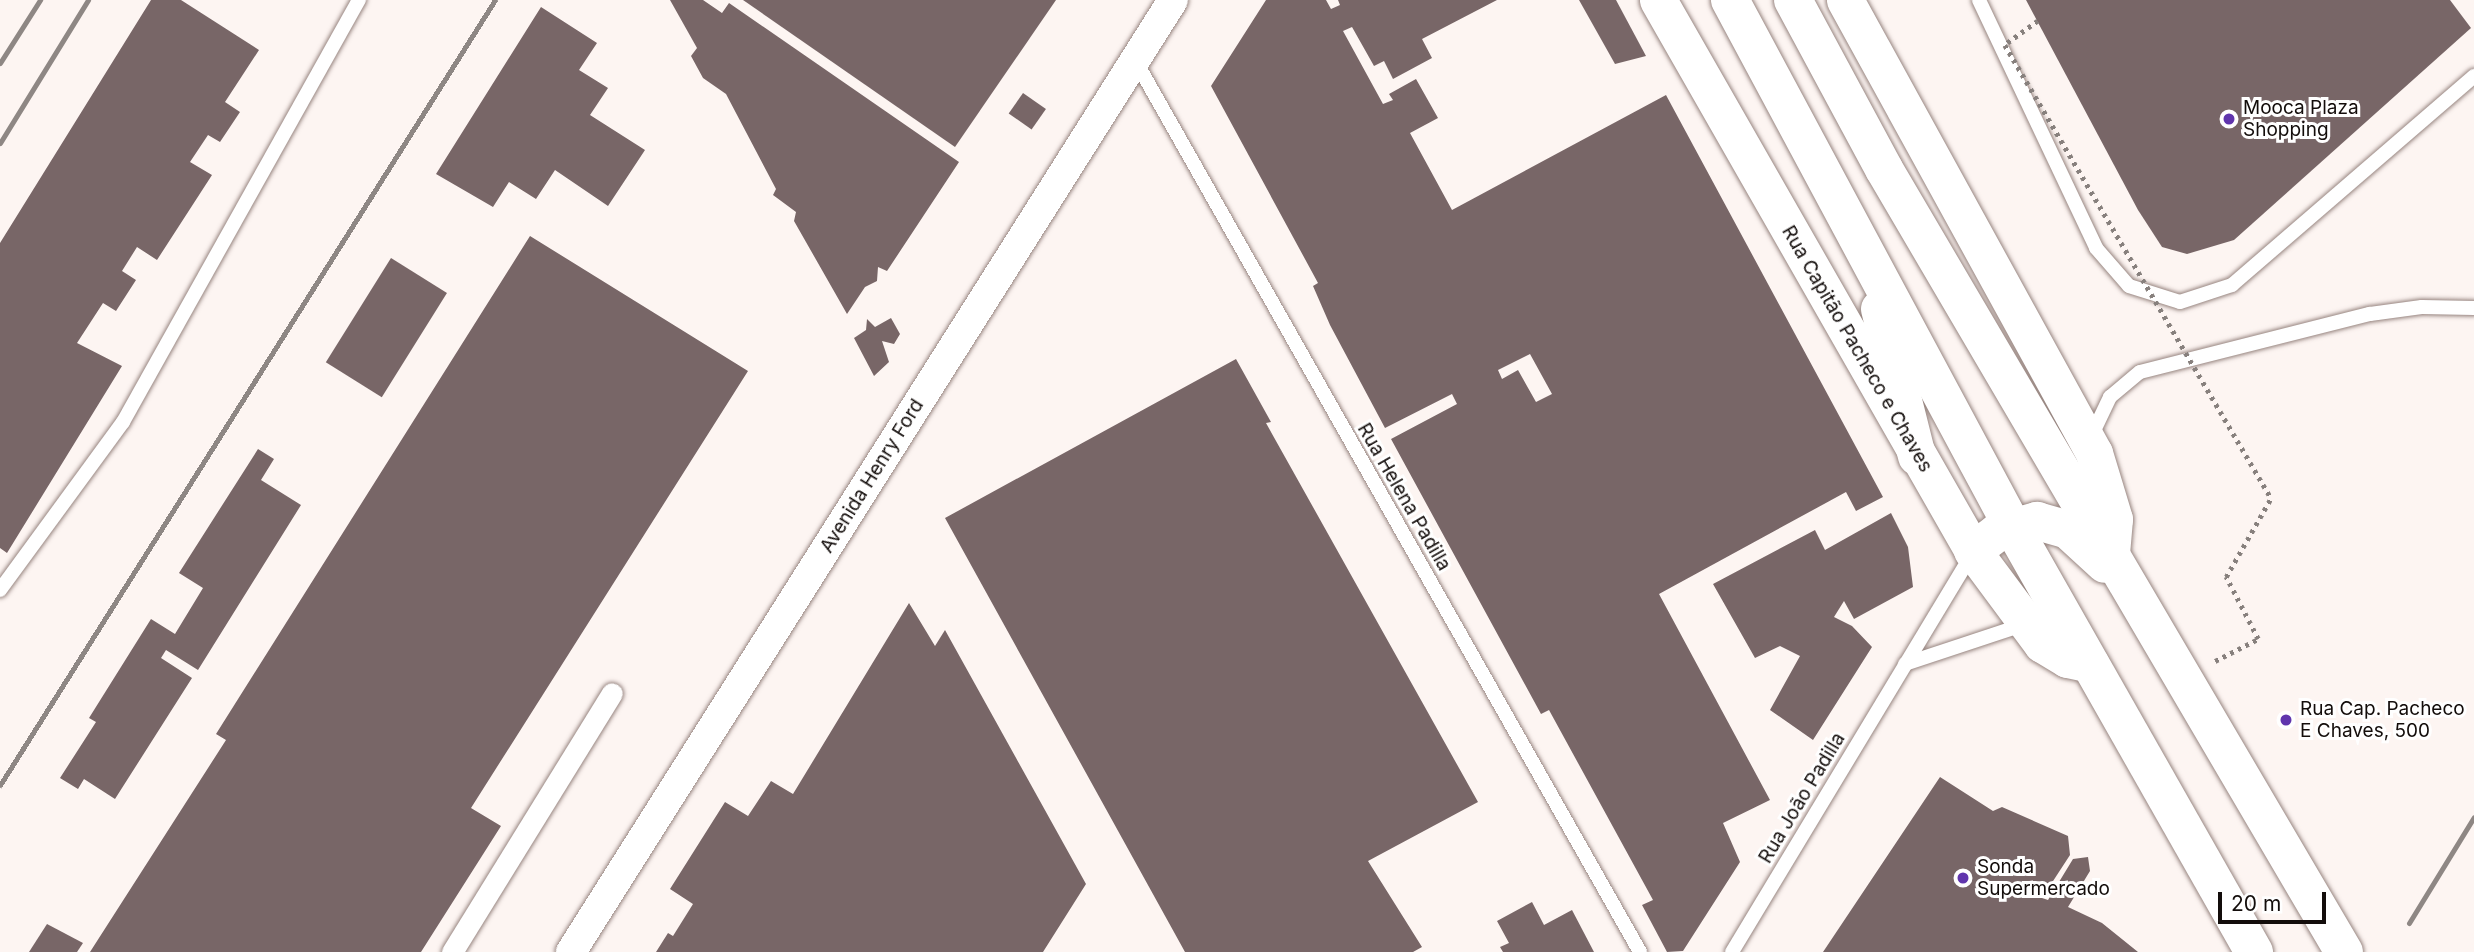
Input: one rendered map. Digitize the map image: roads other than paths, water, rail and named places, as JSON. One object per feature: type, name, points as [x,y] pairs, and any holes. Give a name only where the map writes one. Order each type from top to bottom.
[{"type":"main road","points":[[1730,0],[2012,526],[2254,952]]},
{"type":"main road","points":[[1793,0],[1884,169],[2344,952]]},
{"type":"main road","points":[[1867,254],[1917,456]]},
{"type":"main road","points":[[1973,551],[2012,526],[2037,521],[2068,530],[2134,592]]},
{"type":"street","name":"Avenida Henry Ford","points":[[571,952],[1173,0]]},
{"type":"street","name":"Rua Capitão Pacheco e Chaves","points":[[1658,0],[1973,551],[2025,625],[2054,653],[2090,664]]},
{"type":"street","points":[[1845,0],[2088,443],[2114,519],[2111,552]]},
{"type":"street","points":[[452,952],[612,692]]},
{"type":"lane","points":[[0,590],[123,422],[359,0]]},
{"type":"lane","points":[[1979,0],[2096,248],[2129,286],[2180,302],[2232,285],[2474,76]]},
{"type":"lane","name":"Rua Helena Padilla","points":[[1135,60],[1640,952]]},
{"type":"lane","points":[[2088,443],[2110,397],[2140,372],[2370,314],[2422,307],[2474,307]]},
{"type":"lane","name":"Rua João Padilla","points":[[1732,952],[1973,551]]},
{"type":"lane","points":[[1905,664],[2025,625]]},
{"type":"railway","points":[[0,63],[40,0]]},
{"type":"railway","points":[[0,143],[88,0]]},
{"type":"railway","points":[[0,785],[495,0]]},
{"type":"railway","points":[[2409,923],[2474,817]]},
{"type":"place","name":"Mooca Plaza Shopping","points":[[2229,119]]},
{"type":"place","name":"Rua Cap. Pacheco E Chaves, 500","points":[[2286,720]]},
{"type":"place","name":"Sonda Supermercado","points":[[1963,878]]}]
